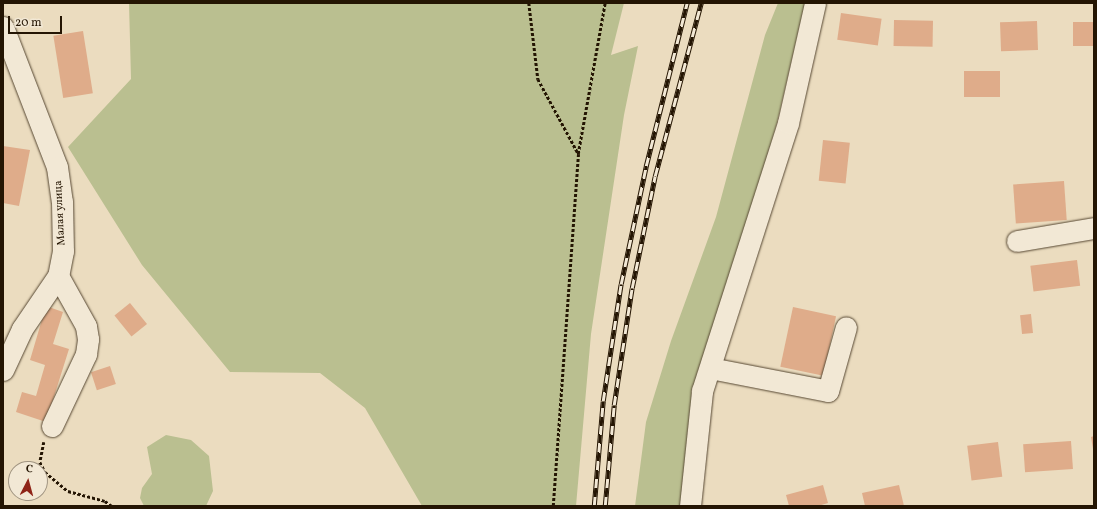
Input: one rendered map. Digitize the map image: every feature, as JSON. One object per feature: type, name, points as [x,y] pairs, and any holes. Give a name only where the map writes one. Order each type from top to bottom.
[{"type":"street","points":[[690,506],[702,391],[788,123],[815,3]]},
{"type":"street","name":"Малая улица","points":[[3,27],[58,167],[62,201],[63,251],[58,276],[22,329],[3,370]]},
{"type":"street","points":[[1017,241],[1094,228]]},
{"type":"street","points":[[52,426],[86,354],[88,339],[86,326],[58,276]]},
{"type":"street","points":[[710,368],[828,391],[846,328]]},
{"type":"path","points":[[529,3],[538,79],[578,154]]},
{"type":"path","points":[[553,506],[578,154],[605,3]]},
{"type":"path","points":[[52,426],[40,455],[44,472],[68,491],[105,501],[112,506]]},
{"type":"green space","points":[[129,3],[624,3],[611,55],[638,46],[624,115],[591,334],[576,506],[422,506],[365,408],[320,373],[230,372],[142,265],[68,147],[131,79]]},
{"type":"green space","points":[[778,3],[805,3],[777,123],[697,391],[684,506],[635,506],[646,422],[671,341],[716,217],[765,35]]},
{"type":"green space","points":[[166,435],[191,440],[209,456],[213,491],[206,506],[144,506],[140,498],[142,488],[152,474],[147,447]]},
{"type":"building","points":[[841,13],[882,19],[878,45],[837,40]]},
{"type":"building","points":[[894,20],[933,21],[933,47],[894,46]]},
{"type":"building","points":[[1037,21],[1038,50],[1001,51],[1000,22]]},
{"type":"building","points":[[1073,22],[1094,22],[1094,46],[1073,46]]},
{"type":"building","points":[[83,31],[93,93],[63,98],[53,36]]},
{"type":"building","points":[[964,71],[1000,71],[1000,97],[964,97]]},
{"type":"building","points":[[823,140],[850,143],[846,184],[819,181]]},
{"type":"building","points":[[3,146],[30,150],[19,206],[3,203]]},
{"type":"building","points":[[1064,181],[1067,220],[1016,223],[1013,185]]},
{"type":"building","points":[[1077,260],[1080,286],[1034,292],[1030,266]]},
{"type":"building","points":[[130,303],[147,324],[131,337],[114,316]]},
{"type":"building","points":[[46,306],[63,312],[53,344],[69,349],[46,422],[16,412],[22,392],[36,396],[45,365],[30,360]]},
{"type":"building","points":[[793,307],[836,316],[823,376],[780,367]]},
{"type":"building","points":[[1031,314],[1033,333],[1022,334],[1020,315]]},
{"type":"building","points":[[110,366],[116,384],[97,390],[91,372]]},
{"type":"building","points":[[1094,436],[1094,449],[1093,449],[1091,437]]},
{"type":"building","points":[[1071,441],[1073,469],[1025,472],[1023,444]]},
{"type":"building","points":[[998,442],[1002,477],[971,481],[967,446]]},
{"type":"building","points":[[823,485],[828,503],[818,506],[789,506],[786,495]]},
{"type":"building","points":[[899,485],[904,506],[865,506],[862,493]]},
{"type":"railway","points":[[594,506],[603,401],[621,284],[646,166],[687,3]]},
{"type":"railway","points":[[605,506],[614,405],[632,288],[655,176],[701,3]]}]
